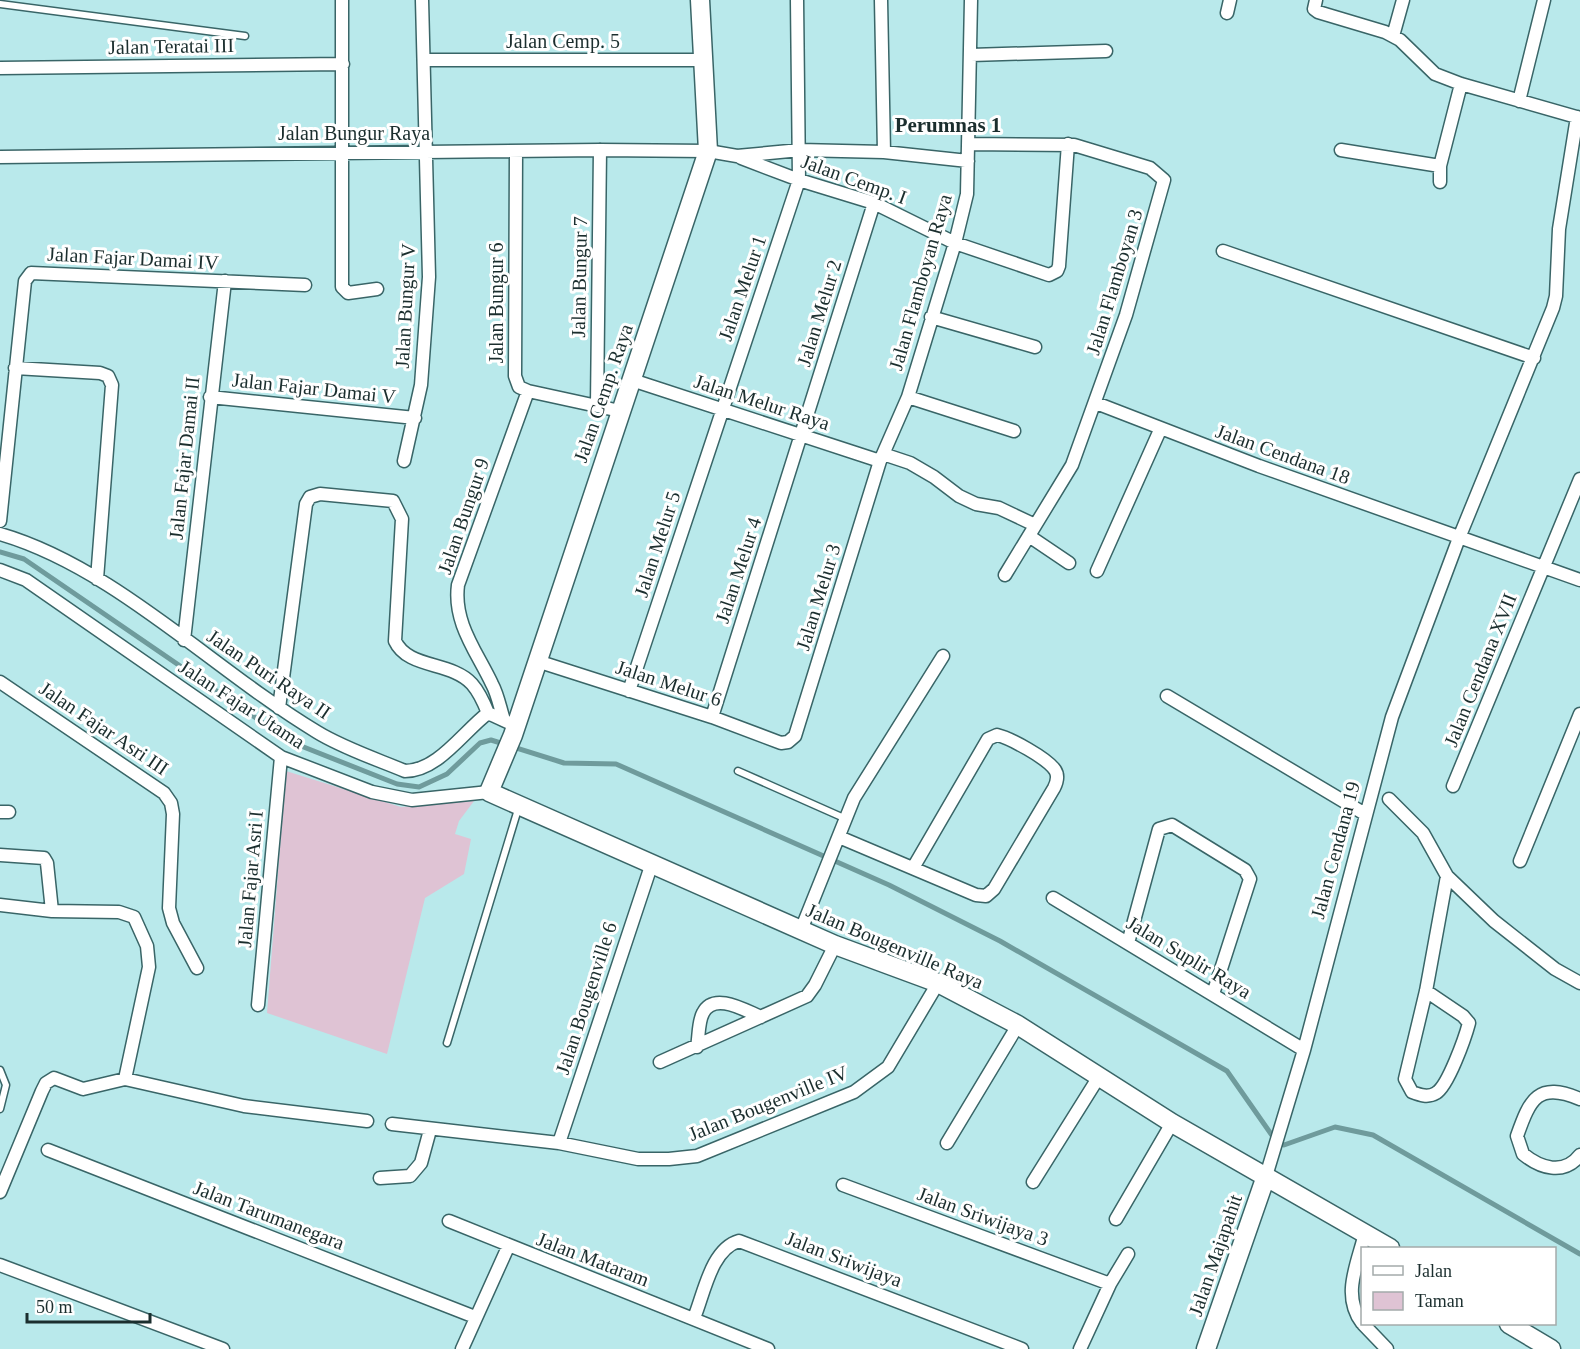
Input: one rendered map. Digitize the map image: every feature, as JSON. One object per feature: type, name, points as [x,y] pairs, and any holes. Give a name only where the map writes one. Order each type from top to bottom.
[{"type":"street","points":[[342,0],[344,152],[342,287],[348,292],[376,289]]},
{"type":"street","name":"Jalan Bungur V","points":[[404,461],[421,385],[429,277],[423,0]]},
{"type":"street","name":"Jalan Cemp. Raya","points":[[489,792],[505,759],[511,727],[537,662],[708,151],[700,0]]},
{"type":"street","name":"Jalan Melur 1","points":[[722,409],[799,180],[796,0]]},
{"type":"street","points":[[881,0],[884,152]]},
{"type":"street","name":"Jalan Flamboyan Raya","points":[[882,457],[908,398],[955,243],[967,194],[971,0]]},
{"type":"street","points":[[1227,13],[1230,0]]},
{"type":"street","points":[[1316,0],[1314,9],[1318,12],[1393,36],[1435,74],[1461,84],[1578,117]]},
{"type":"street","points":[[1393,36],[1403,0]]},
{"type":"street","points":[[1519,101],[1544,0]]},
{"type":"street","points":[[971,55],[1106,51]]},
{"type":"street","name":"Jalan Cemp. 5","points":[[424,60],[702,60]]},
{"type":"street","name":"Jalan Teratai III","points":[[0,68],[343,64]]},
{"type":"street","points":[[1440,182],[1440,166],[1461,84]]},
{"type":"street","name":"Jalan Cendana 19","points":[[1266,1176],[1304,1050],[1392,717],[1459,538],[1534,358],[1556,296],[1559,229],[1578,117]]},
{"type":"street","name":"Jalan Flamboyan 3","points":[[968,144],[1068,144],[1150,168],[1164,180],[1129,304],[1096,403],[1072,465],[1005,575]]},
{"type":"street","name":"Jalan Cemp. I","points":[[708,151],[737,156],[799,180],[874,203],[955,243],[1041,274],[1052,274],[1059,266],[1068,144]]},
{"type":"street","name":"Jalan Bungur 7","points":[[597,405],[600,150]]},
{"type":"street","name":"Jalan Cemp. I","points":[[737,156],[800,150],[884,152],[968,160]]},
{"type":"street","points":[[1341,150],[1440,166]]},
{"type":"street","name":"Jalan Bungur 6","points":[[516,151],[515,376],[519,387],[528,391]]},
{"type":"street","name":"Jalan Bungur Raya","points":[[0,157],[344,152],[708,151]]},
{"type":"street","name":"Jalan Melur 2","points":[[801,434],[874,203]]},
{"type":"street","points":[[1222,251],[1534,358]]},
{"type":"street","name":"Jalan Fajar Damai IV","points":[[0,522],[25,281],[31,273],[304,285]]},
{"type":"street","name":"Jalan Fajar Damai II","points":[[184,640],[225,281]]},
{"type":"street","points":[[931,317],[1035,347]]},
{"type":"street","points":[[15,368],[100,373],[108,376],[112,385],[97,579]]},
{"type":"street","name":"Jalan Melur Raya","points":[[632,380],[801,434],[910,463],[959,496],[976,504],[999,508],[1032,530],[1069,563]]},
{"type":"street","points":[[528,391],[620,411]]},
{"type":"street","name":"Jalan Bungur 9","points":[[511,727],[494,686],[463,627],[456,600],[458,585],[528,391]]},
{"type":"street","name":"Jalan Fajar Damai V","points":[[210,397],[415,418]]},
{"type":"street","points":[[908,398],[1014,431]]},
{"type":"street","name":"Jalan Cendana 18","points":[[1096,403],[1160,430],[1487,549],[1580,580]]},
{"type":"street","name":"Jalan Melur 5","points":[[629,691],[722,409]]},
{"type":"street","points":[[1097,571],[1160,430]]},
{"type":"street","name":"Jalan Melur 4","points":[[712,717],[801,434]]},
{"type":"street","name":"Jalan Melur 3","points":[[788,742],[795,736],[882,457]]},
{"type":"street","name":"Jalan Cendana XVII","points":[[1453,786],[1580,479]]},
{"type":"street","points":[[279,708],[306,504],[310,497],[320,495],[393,501],[402,519],[394,641],[399,650],[407,656],[458,673],[472,684],[488,713],[511,727]]},
{"type":"street","name":"Jalan Puri Raya II","points":[[0,534],[39,547],[97,579],[319,734],[405,771],[418,771],[433,763],[488,713]]},
{"type":"street","name":"Jalan Fajar Utama","points":[[0,570],[26,580],[281,757],[372,792],[412,800],[489,792]]},
{"type":"street","points":[[801,930],[835,850],[844,818],[943,656]]},
{"type":"street","name":"Jalan Melur 6","points":[[537,662],[712,717],[781,742],[788,742]]},
{"type":"street","name":"Jalan Fajar Asri III","points":[[0,682],[164,793],[171,803],[173,814],[168,897],[173,923],[197,968]]},
{"type":"street","points":[[1167,696],[1365,814]]},
{"type":"street","points":[[1520,861],[1580,714]]},
{"type":"street","points":[[839,837],[976,895],[986,896],[994,889],[1054,788],[1058,779],[1056,770],[1044,760],[1004,737],[997,735],[988,739],[914,868]]},
{"type":"street","name":"Jalan Fajar Asri I","points":[[258,1005],[281,757]]},
{"type":"street","name":"Jalan Bougenville Raya","points":[[489,792],[651,866],[835,945],[938,984],[1018,1025],[1100,1075],[1172,1123],[1388,1247]]},
{"type":"street","points":[[1389,799],[1423,833],[1447,876],[1494,921],[1555,969],[1580,983]]},
{"type":"street","points":[[1128,943],[1159,829],[1172,825],[1245,870],[1250,879],[1213,993]]},
{"type":"street","points":[[0,855],[44,858],[52,911]]},
{"type":"street","name":"Jalan Bougenville 6","points":[[559,1143],[651,866]]},
{"type":"street","points":[[1426,991],[1463,1016],[1468,1023],[1444,1084],[1435,1094],[1425,1096],[1412,1092],[1406,1079],[1426,991],[1447,876]]},
{"type":"street","name":"Jalan Suplir Raya","points":[[1053,898],[1304,1050]]},
{"type":"street","points":[[0,904],[52,911],[128,914],[134,918],[143,931],[149,967],[125,1079]]},
{"type":"street","points":[[660,1062],[807,996],[835,945]]},
{"type":"street","name":"Jalan Bougenville IV","points":[[392,1124],[559,1143],[638,1159],[697,1156],[855,1092],[888,1067],[938,984]]},
{"type":"street","points":[[697,1047],[702,1013],[708,1007],[728,1003],[761,1017]]},
{"type":"street","points":[[947,1143],[1018,1025]]},
{"type":"street","points":[[1033,1182],[1100,1075]]},
{"type":"street","points":[[0,1192],[42,1091],[49,1080],[57,1078],[83,1089],[125,1079],[244,1106],[368,1121]]},
{"type":"street","points":[[1580,1099],[1556,1091],[1539,1094],[1534,1098],[1517,1136],[1523,1154],[1543,1167],[1563,1167],[1580,1155]]},
{"type":"street","points":[[1116,1219],[1172,1123]]},
{"type":"street","points":[[380,1178],[410,1176],[421,1162],[430,1130]]},
{"type":"street","name":"Jalan Tarumanegara","points":[[48,1150],[475,1317]]},
{"type":"street","name":"Jalan Majapahit","points":[[1206,1349],[1266,1176]]},
{"type":"street","name":"Jalan Sriwijaya 3","points":[[843,1185],[1110,1284]]},
{"type":"street","points":[[450,1221],[508,1247]]},
{"type":"street","points":[[1362,1247],[1365,1233]]},
{"type":"street","name":"Jalan Sriwijaya","points":[[694,1318],[718,1257],[731,1244],[739,1241],[1022,1349]]},
{"type":"street","name":"Jalan Mataram","points":[[462,1349],[508,1247],[694,1318],[768,1349]]},
{"type":"street","points":[[1361,1251],[1352,1290],[1352,1305],[1361,1320]]},
{"type":"street","points":[[1080,1349],[1110,1284],[1128,1254]]},
{"type":"street","points":[[0,1265],[223,1349]]},
{"type":"street","points":[[1365,1325],[1387,1349]]},
{"type":"street","points":[[1512,1325],[1551,1349]]},
{"type":"lane","points":[[0,4],[245,36]]},
{"type":"lane","points":[[738,771],[844,818]]},
{"type":"lane","points":[[447,1043],[519,806]]},
{"type":"lane","points":[[0,1070],[6,1084],[0,1109]]},
{"type":"green space","points":[[286,771],[401,807],[474,801],[459,821],[455,834],[471,839],[464,874],[425,898],[387,1054],[267,1013]]},
{"type":"waterway","points":[[0,552],[24,559],[291,742],[397,784],[419,787],[447,774],[480,743],[491,740],[564,763],[616,764],[889,885],[1000,941],[1227,1071],[1276,1141],[1284,1145],[1335,1127],[1373,1135],[1580,1254]]},
{"type":"district","name":"Perumnas 1","points":[[948,125]]}]
